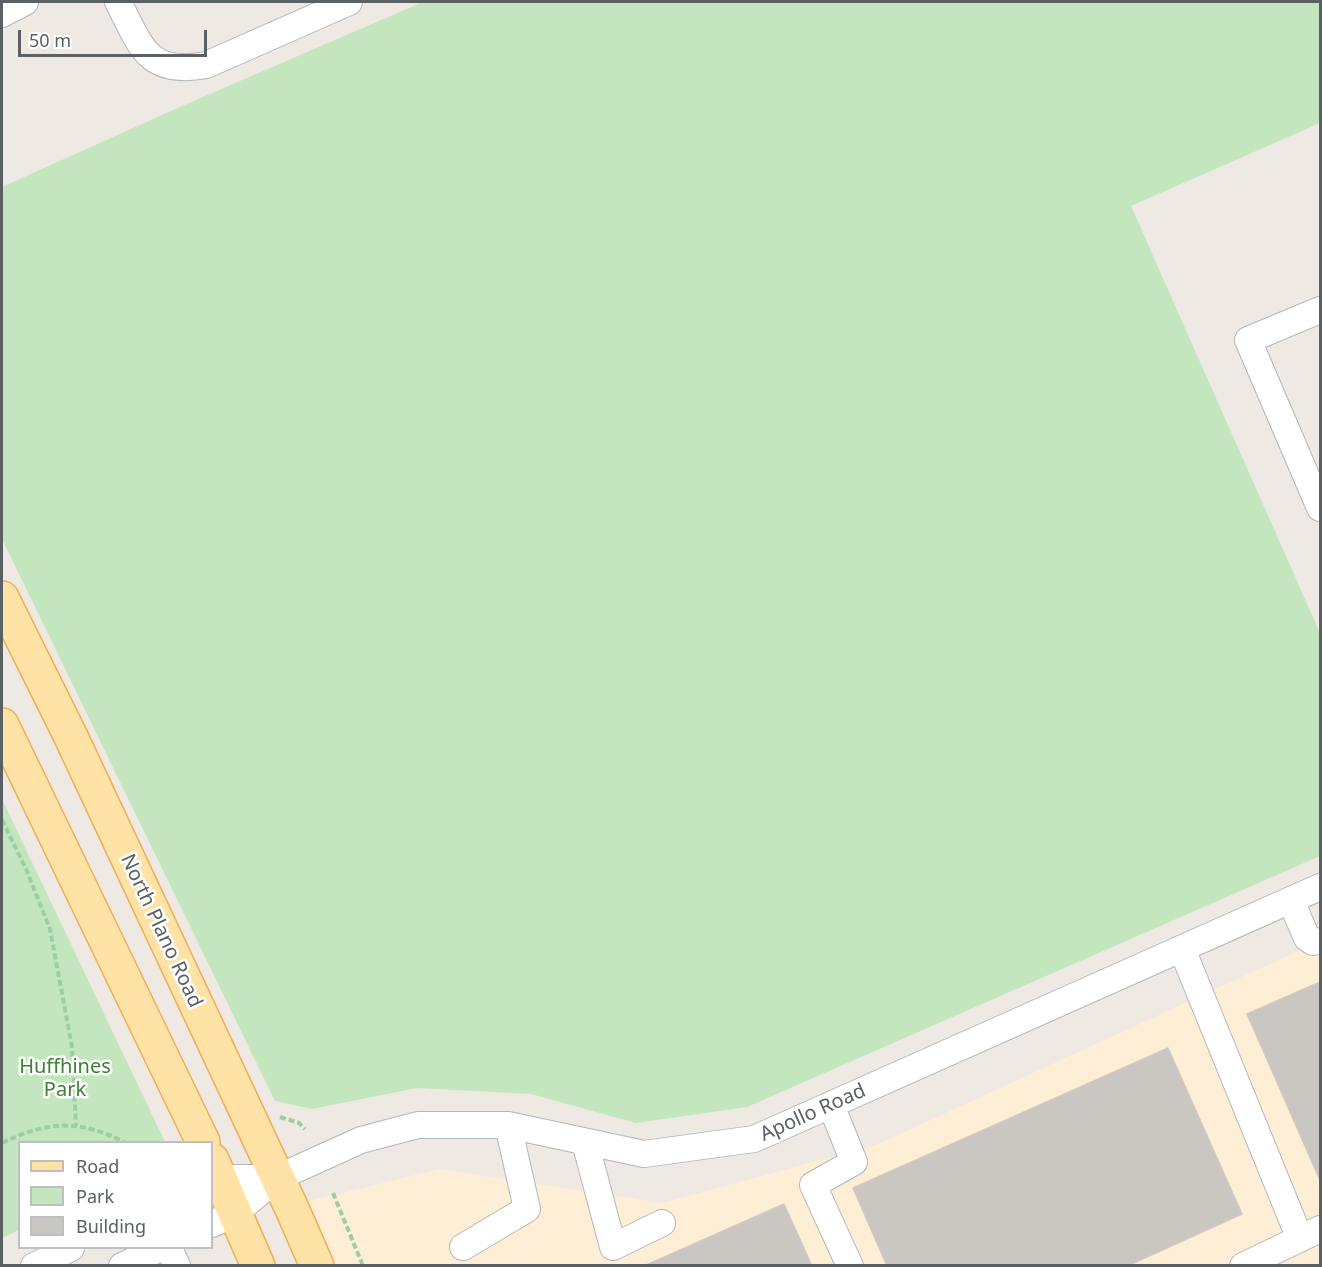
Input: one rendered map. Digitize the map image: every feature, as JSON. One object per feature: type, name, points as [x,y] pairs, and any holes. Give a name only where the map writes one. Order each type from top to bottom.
[{"type":"main road","name":"North Plano Road","points":[[2,598],[72,737],[317,1266]]},
{"type":"main road","points":[[2,725],[203,1141]]},
{"type":"main road","points":[[214,1173],[223,1219],[258,1266]]},
{"type":"street","points":[[2,14],[25,2]]},
{"type":"street","points":[[117,2],[142,49],[163,65],[184,68],[206,65],[350,2]]},
{"type":"street","points":[[1320,310],[1248,340],[1320,508]]},
{"type":"street","name":"Apollo Road","points":[[223,1219],[277,1178],[361,1140],[418,1125],[508,1125],[644,1154],[754,1139],[1320,887]]},
{"type":"street","points":[[1291,900],[1307,938],[1313,942],[1320,941]]},
{"type":"street","points":[[1182,949],[1310,1234],[1243,1266]]},
{"type":"street","points":[[831,1105],[854,1162],[813,1185],[850,1266]]},
{"type":"street","points":[[464,1247],[527,1209],[508,1125]]},
{"type":"street","points":[[585,1142],[613,1247],[662,1223]]},
{"type":"street","name":"Apollo Road","points":[[214,1173],[277,1178]]},
{"type":"street","points":[[34,1266],[69,1249]]},
{"type":"street","points":[[122,1266],[159,1249]]},
{"type":"street","points":[[169,1249],[177,1266]]},
{"type":"path","points":[[2,820],[26,869],[50,929],[72,1047],[75,1126]]},
{"type":"path","points":[[276,1119],[280,1117],[299,1123],[305,1130]]},
{"type":"path","points":[[2,1143],[22,1133],[52,1126],[75,1126],[103,1131],[120,1141]]},
{"type":"path","points":[[333,1193],[363,1266]]},
{"type":"shaded area","points":[[1320,941],[1320,1265],[329,1265],[301,1203],[439,1169],[662,1203],[876,1145]]},
{"type":"green space","points":[[423,2],[1320,2],[1320,123],[1131,206],[1320,633],[1320,856],[747,1107],[636,1123],[531,1094],[417,1088],[312,1109],[275,1101],[2,539],[2,187]]},
{"type":"green space","name":"Huffhines Park","points":[[2,799],[165,1141],[18,1141],[18,1230],[2,1238]]},
{"type":"building","points":[[1320,982],[1320,1178],[1319,1178],[1247,1014]]},
{"type":"building","points":[[1168,1048],[1242,1214],[1127,1266],[887,1266],[853,1188]]},
{"type":"building","points":[[784,1204],[812,1266],[644,1266]]}]
